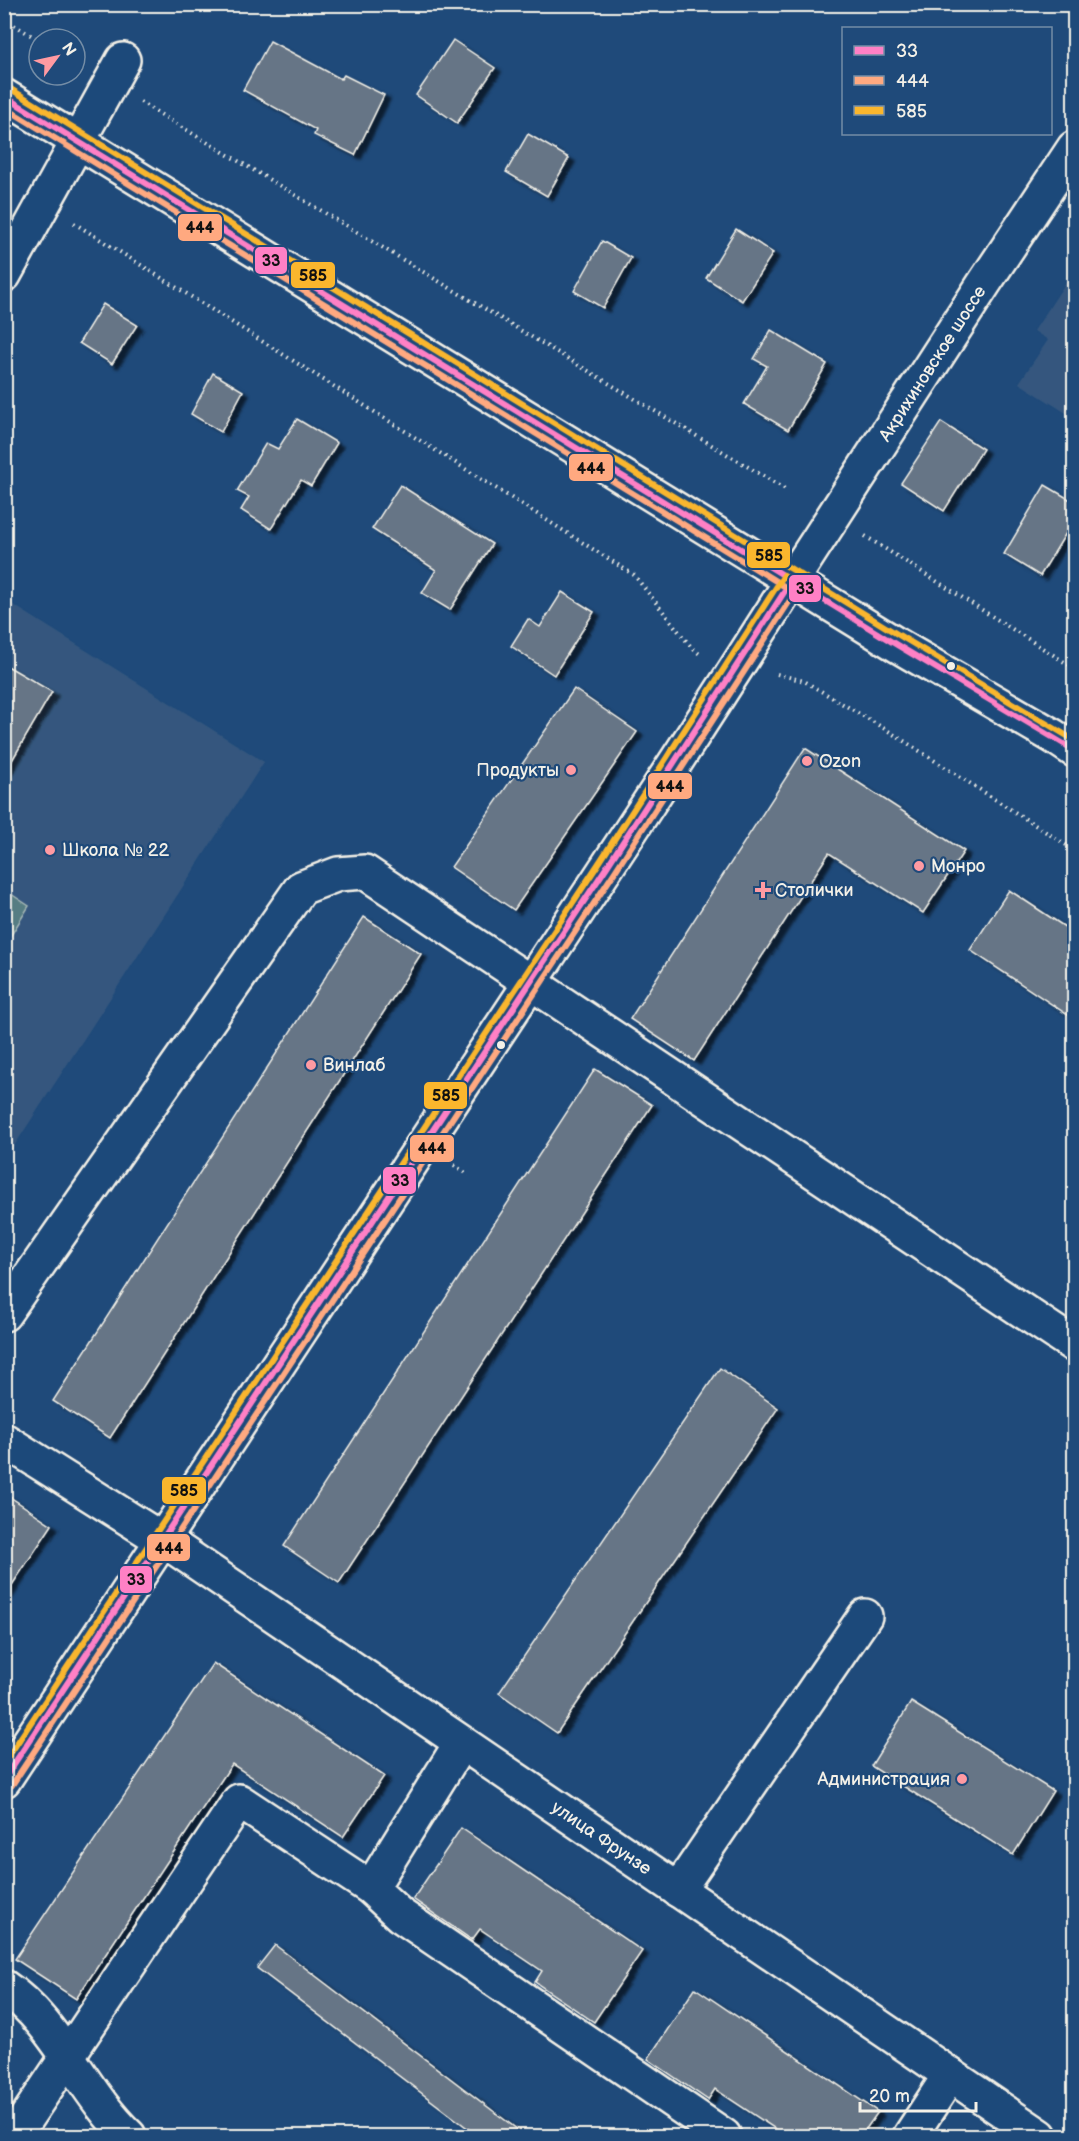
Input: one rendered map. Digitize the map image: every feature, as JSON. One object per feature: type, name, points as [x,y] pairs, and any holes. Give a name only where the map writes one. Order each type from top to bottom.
[{"type":"street","points":[[4,274],[117,72]]},
{"type":"street","points":[[4,96],[897,645],[1074,750]]},
{"type":"street","name":"Акрихиновское шоссе","points":[[4,1780],[531,984],[1074,147]]},
{"type":"street","points":[[4,1314],[301,888],[338,874],[365,872],[1074,1345]]},
{"type":"street","name":"улица Фрунзе","points":[[4,1440],[163,1540],[1040,2136]]},
{"type":"street","points":[[678,1890],[865,1616]]},
{"type":"street","points":[[371,1888],[461,1743]]},
{"type":"street","points":[[14,2136],[238,1801],[371,1888],[400,1915],[724,2136]]},
{"type":"street","points":[[4,1987],[34,2012],[117,2126],[129,2136]]},
{"type":"street","points":[[910,2136],[950,2075]]},
{"type":"path","points":[[4,19],[27,33]]},
{"type":"path","points":[[117,72],[785,489]]},
{"type":"path","points":[[4,181],[634,575],[692,648],[750,690],[775,673],[804,681],[890,732],[1074,850]]},
{"type":"path","points":[[860,533],[1074,668]]},
{"type":"shaded area","points":[[1074,270],[1074,418],[1019,383],[1048,340],[1034,331]]},
{"type":"shaded area","points":[[4,599],[264,762],[5,1160],[4,1160]]},
{"type":"green space","points":[[5,890],[29,906],[5,945]]},
{"type":"building","points":[[453,40],[495,68],[457,123],[416,95]]},
{"type":"building","points":[[270,41],[341,79],[344,75],[384,95],[355,155],[314,135],[316,130],[243,90]]},
{"type":"building","points":[[528,134],[569,158],[547,196],[506,172]]},
{"type":"building","points":[[736,229],[773,253],[742,301],[706,278]]},
{"type":"building","points":[[602,241],[631,258],[603,308],[574,291]]},
{"type":"building","points":[[103,304],[137,325],[112,364],[79,343]]},
{"type":"building","points":[[771,330],[827,364],[788,430],[744,404],[767,366],[754,359]]},
{"type":"building","points":[[213,373],[243,391],[221,432],[191,414]]},
{"type":"building","points":[[297,419],[337,443],[311,486],[301,480],[271,529],[241,510],[249,497],[237,491],[266,443],[278,449]]},
{"type":"building","points":[[941,422],[983,449],[944,511],[901,483]]},
{"type":"building","points":[[400,485],[492,544],[450,610],[422,593],[436,570],[372,529]]},
{"type":"building","points":[[1045,485],[1074,502],[1074,520],[1040,576],[1004,554]]},
{"type":"building","points":[[562,592],[594,612],[554,675],[511,646],[528,619],[540,627]]},
{"type":"building","points":[[4,664],[52,692],[4,774]]},
{"type":"building","points":[[574,689],[637,732],[514,910],[451,867]]},
{"type":"building","points":[[805,748],[964,851],[923,913],[829,853],[694,1061],[630,1019]]},
{"type":"building","points":[[1009,890],[1074,933],[1074,1019],[970,950]]},
{"type":"building","points":[[364,917],[421,954],[110,1438],[53,1401]]},
{"type":"building","points":[[595,1069],[652,1105],[339,1583],[284,1546]]},
{"type":"building","points":[[720,1368],[778,1408],[557,1733],[499,1693]]},
{"type":"building","points":[[4,1493],[52,1525],[4,1597]]},
{"type":"building","points":[[213,1663],[384,1776],[343,1837],[232,1764],[76,1999],[15,1959]]},
{"type":"building","name":"Администрация","points":[[911,1702],[1053,1791],[1013,1855],[871,1766]]},
{"type":"building","points":[[461,1828],[642,1951],[594,2022],[535,1982],[542,1971],[480,1929],[472,1940],[413,1899]]},
{"type":"building","points":[[275,1945],[526,2136],[478,2136],[257,1968]]},
{"type":"building","points":[[695,1988],[878,2112],[861,2136],[786,2136],[715,2089],[708,2100],[648,2059]]},
{"type":"transit line","name":"585","points":[[9,88],[902,637],[1074,740]]},
{"type":"transit line","name":"33","points":[[4,96],[897,645],[1074,750]]},
{"type":"transit line","name":"444","points":[[4,107],[787,588]]},
{"type":"transit line","name":"585","points":[[4,1763],[601,860],[784,575]]},
{"type":"transit line","name":"33","points":[[4,1779],[608,865],[792,580]]},
{"type":"transit line","name":"444","points":[[12,1785],[616,870],[800,585]]},
{"type":"place","name":"Ozon","points":[[807,761]]},
{"type":"place","name":"Продукты","points":[[571,770]]},
{"type":"place","name":"Школа № 22","points":[[50,850]]},
{"type":"place","name":"Монро","points":[[919,866]]},
{"type":"place","name":"Столички","points":[[763,890]]},
{"type":"place","name":"Винлаб","points":[[311,1065]]},
{"type":"place","name":"Администрация","points":[[962,1779]]}]
